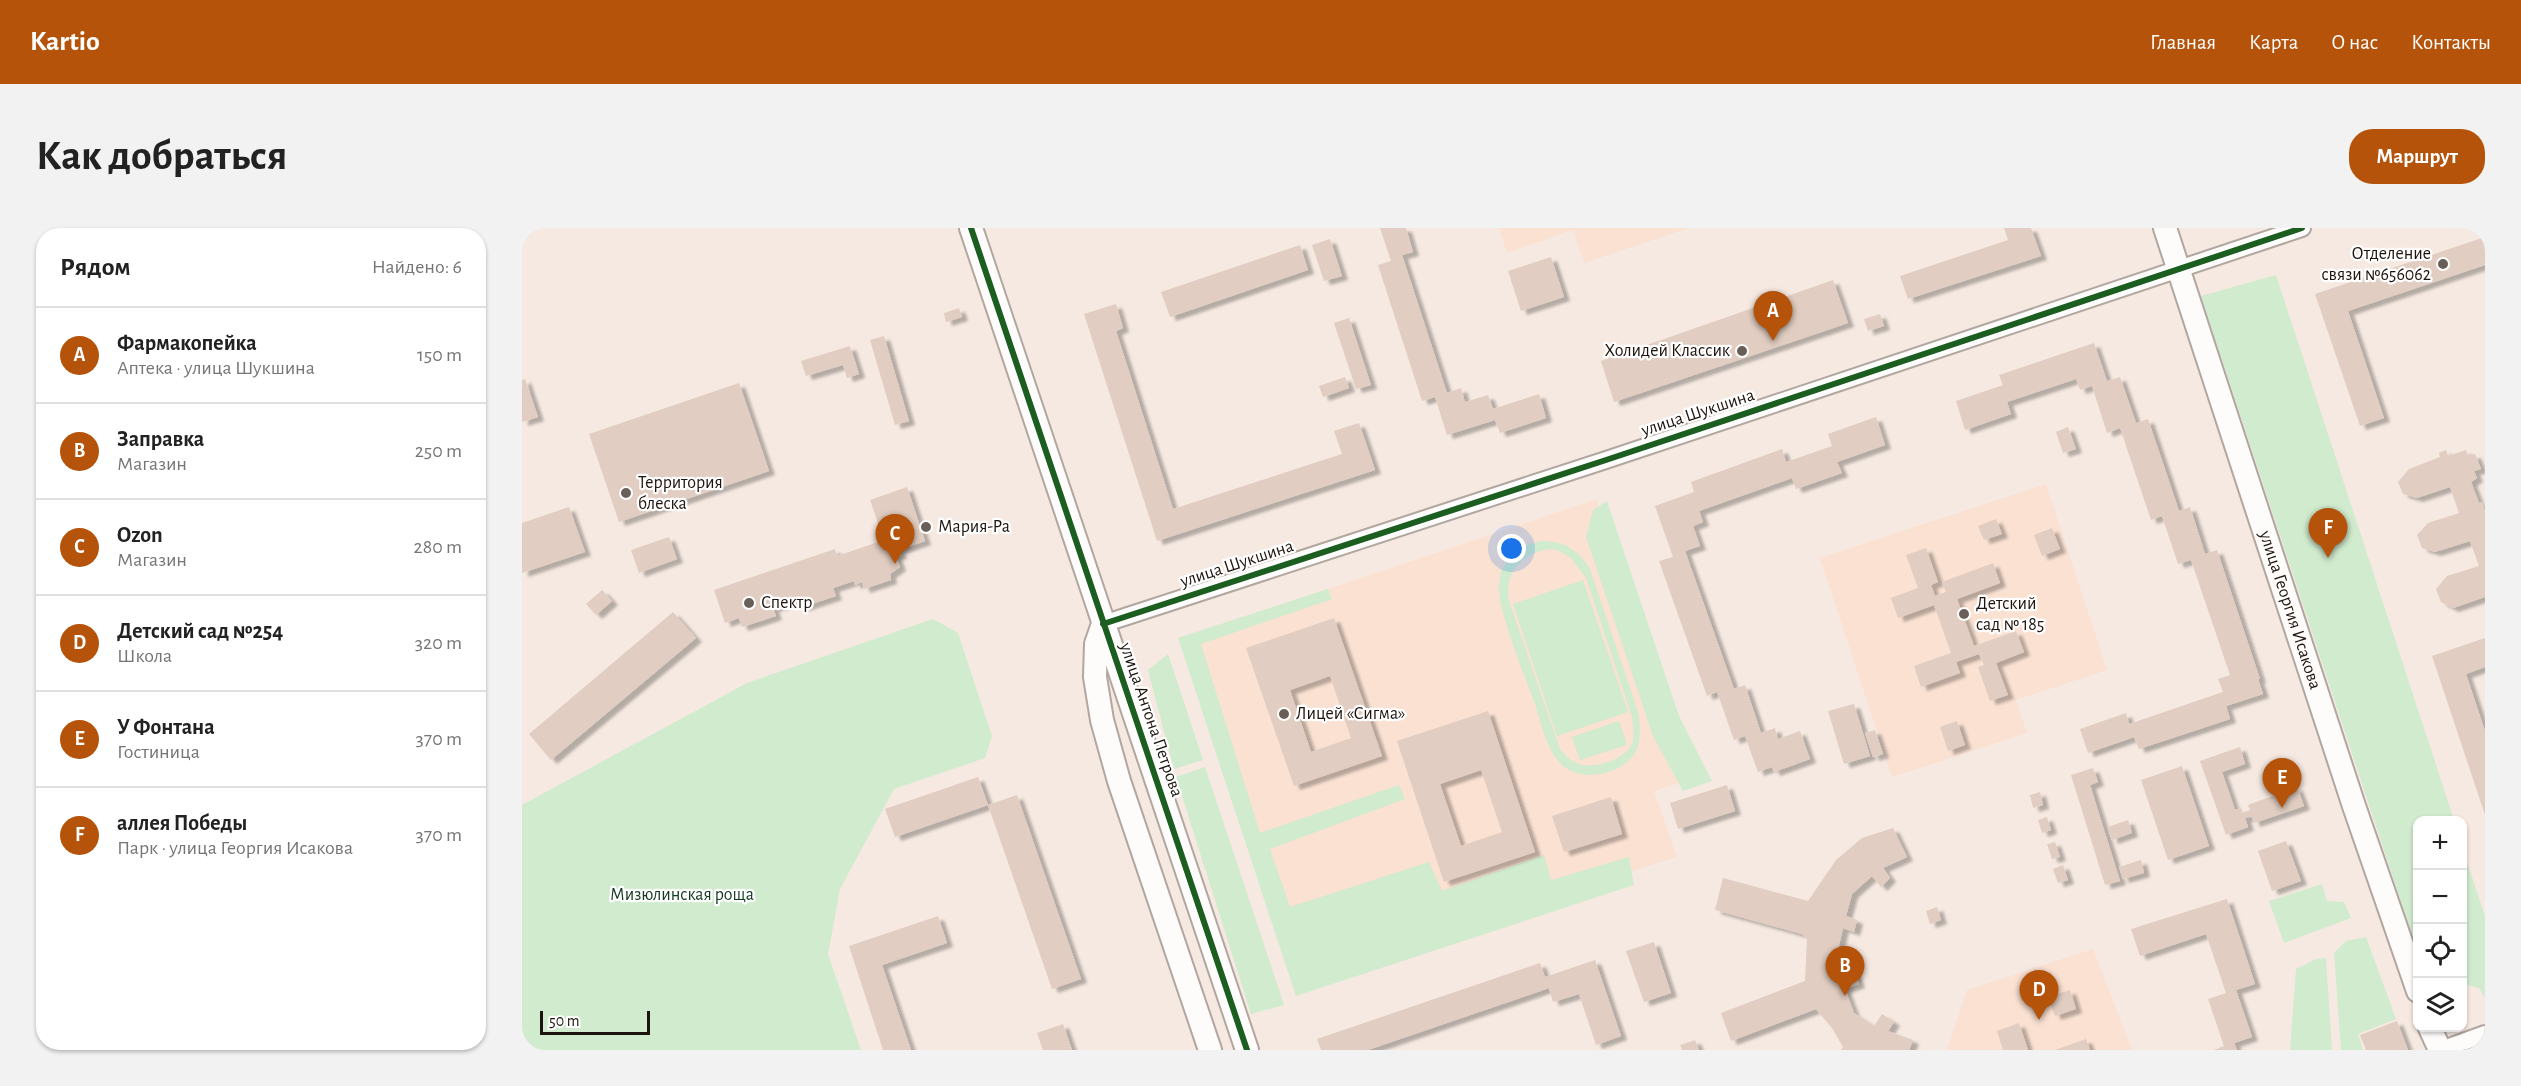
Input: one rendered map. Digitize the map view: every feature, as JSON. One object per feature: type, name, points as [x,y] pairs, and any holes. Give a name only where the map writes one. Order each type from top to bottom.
[{"type":"street","name":"улица Антона Петрова","points":[[971,228],[1247,1050]]},
{"type":"street","name":"улица Георгия Исакова","points":[[2165,228],[2354,806],[2414,978]]},
{"type":"street","name":"улица Шукшина","points":[[1103,624],[1606,460],[2302,228]]},
{"type":"street","name":"улица Антона Петрова","points":[[1103,624],[1096,644],[1095,677],[1102,720],[1119,781],[1210,1050]]},
{"type":"street","points":[[1183,969],[1216,958]]},
{"type":"street","points":[[2432,1032],[2440,1050],[2485,1034]]},
{"type":"shaded area","points":[[1499,228],[1689,228],[1584,263],[1573,230],[1507,253]]},
{"type":"shaded area","name":"Детский сад № 185","points":[[2046,484],[2107,670],[2016,700],[2027,733],[1892,777],[1820,558]]},
{"type":"shaded area","points":[[1597,499],[1695,778],[1654,791],[1677,857],[1298,977],[1185,637]]},
{"type":"shaded area","points":[[2093,949],[2132,1050],[1947,1050],[1967,990]]},
{"type":"green space","points":[[2276,275],[2453,816],[2413,816],[2413,938],[2201,296]]},
{"type":"green space","points":[[1607,501],[1679,716],[1712,781],[1683,791],[1653,736],[1586,537],[1593,510]]},
{"type":"green space","points":[[1550,541],[1564,545],[1576,552],[1590,569],[1639,715],[1640,729],[1636,751],[1622,765],[1602,774],[1581,774],[1571,771],[1563,766],[1552,752],[1512,642],[1502,607],[1499,582],[1504,566],[1513,554],[1534,543]],"holes":[[[1557,550],[1570,557],[1586,578],[1632,717],[1634,731],[1632,744],[1617,758],[1595,765],[1575,763],[1560,749],[1509,601],[1509,581],[1517,566],[1540,551]]]},
{"type":"green space","points":[[1583,580],[1628,712],[1557,736],[1513,604]]},
{"type":"green space","points":[[1328,589],[1332,599],[1201,644],[1260,833],[1399,785],[1405,799],[1270,849],[1290,907],[1429,862],[1442,891],[1544,855],[1551,880],[1629,857],[1634,885],[1296,996],[1178,638]]},
{"type":"green space","name":"Мизюлинская роща","points":[[933,619],[958,633],[992,736],[985,758],[894,789],[840,889],[828,954],[861,1050],[522,1050],[522,805],[747,683]]},
{"type":"green space","points":[[1168,654],[1203,760],[1174,769],[1148,670]]},
{"type":"green space","points":[[1619,721],[1627,745],[1580,760],[1572,737]]},
{"type":"green space","points":[[1205,767],[1284,1005],[1251,1014],[1176,777]]},
{"type":"green space","points":[[2467,862],[2485,916],[2485,998],[2479,988],[2467,985]]},
{"type":"green space","points":[[2322,884],[2327,901],[2344,902],[2351,918],[2284,943],[2269,901]]},
{"type":"green space","points":[[2366,937],[2396,1019],[2358,1034],[2363,1050],[2341,1050],[2334,953],[2346,941]]},
{"type":"green space","points":[[2326,958],[2332,1050],[2290,1050],[2296,969],[2316,959]]},
{"type":"building","points":[[1380,228],[1406,228],[1413,252],[1402,255],[1447,393],[1461,388],[1465,402],[1488,395],[1493,409],[1539,394],[1546,418],[1500,433],[1495,420],[1447,435],[1435,397],[1422,401],[1378,265],[1391,261]]},
{"type":"building","points":[[2004,228],[2031,228],[2041,256],[1908,299],[1900,276],[2008,240]]},
{"type":"building","points":[[2485,237],[2485,265],[2348,311],[2384,418],[2360,426],[2315,294]]},
{"type":"building","points":[[1330,239],[1342,276],[1324,281],[1312,245]]},
{"type":"building","points":[[1300,245],[1308,270],[1170,317],[1161,292]]},
{"type":"building","points":[[1551,257],[1564,297],[1521,311],[1508,271]]},
{"type":"building","points":[[1833,280],[1848,323],[1614,402],[1601,361]]},
{"type":"building","points":[[1116,304],[1123,328],[1116,331],[1173,509],[1342,454],[1334,431],[1359,423],[1375,470],[1157,541],[1084,314]]},
{"type":"building","points":[[959,308],[962,317],[946,322],[944,313]]},
{"type":"building","points":[[1880,314],[1884,326],[1868,331],[1864,319]]},
{"type":"building","points":[[1349,318],[1371,385],[1356,389],[1334,323]]},
{"type":"building","points":[[884,336],[909,421],[895,425],[870,340]]},
{"type":"building","points":[[2094,343],[2107,381],[2120,377],[2136,423],[2148,419],[2179,511],[2190,507],[2205,554],[2217,550],[2263,694],[2226,706],[2230,719],[2139,749],[2134,737],[2088,753],[2080,729],[2126,713],[2129,724],[2223,692],[2218,679],[2230,675],[2191,560],[2178,564],[2162,516],[2151,520],[2120,428],[2107,433],[2092,386],[2080,390],[2076,379],[2007,402],[2011,414],[1965,430],[1956,401],[2003,385],[1999,375]]},
{"type":"building","points":[[850,346],[859,374],[847,378],[843,365],[806,376],[801,361]]},
{"type":"building","points":[[1345,377],[1349,388],[1323,397],[1319,386]]},
{"type":"building","points":[[525,379],[538,417],[522,422],[522,380]]},
{"type":"building","points":[[739,383],[769,471],[619,522],[589,434]]},
{"type":"building","points":[[1876,417],[1885,445],[1837,462],[1842,473],[1796,489],[1792,478],[1699,511],[1703,522],[1693,526],[1700,546],[1685,551],[1734,689],[1745,685],[1761,733],[1775,728],[1778,739],[1800,731],[1810,759],[1774,772],[1772,767],[1758,772],[1745,736],[1734,740],[1717,692],[1707,696],[1659,561],[1673,557],[1655,506],[1694,492],[1691,482],[1782,449],[1786,462],[1832,446],[1828,434]]},
{"type":"building","points":[[2068,427],[2076,449],[2063,453],[2056,432]]},
{"type":"building","points":[[2446,450],[2448,456],[2466,450],[2468,456],[2475,454],[2481,469],[2474,471],[2477,478],[2471,482],[2479,503],[2482,502],[2485,511],[2485,597],[2453,608],[2441,602],[2436,589],[2447,576],[2479,566],[2470,541],[2435,552],[2422,548],[2417,535],[2428,523],[2459,513],[2450,487],[2417,498],[2403,494],[2398,482],[2409,469],[2440,457],[2439,453]]},
{"type":"building","points":[[907,487],[925,541],[899,550],[901,555],[896,556],[900,567],[890,574],[891,580],[864,589],[862,582],[855,585],[854,581],[833,588],[836,596],[803,607],[800,599],[773,608],[776,616],[742,627],[739,618],[725,623],[714,590],[835,549],[837,556],[884,540],[870,500]]},
{"type":"building","points":[[569,507],[585,552],[522,573],[522,523]]},
{"type":"building","points":[[1996,519],[2002,534],[1984,540],[1978,526]]},
{"type":"building","points":[[2052,528],[2060,549],[2042,556],[2034,535]]},
{"type":"building","points":[[669,537],[677,559],[639,573],[631,550]]},
{"type":"building","points":[[1926,548],[1938,582],[1931,585],[1935,596],[1946,592],[1942,582],[1993,563],[2000,583],[1957,599],[1974,646],[2016,631],[2024,652],[1996,663],[2008,695],[1990,701],[1978,667],[1984,665],[1979,654],[1956,662],[1960,673],[1921,687],[1914,666],[1951,653],[1934,605],[1898,618],[1891,598],[1918,588],[1906,555]]},
{"type":"building","points":[[602,590],[612,601],[596,615],[586,604]]},
{"type":"building","points":[[673,612],[696,638],[551,760],[529,734]]},
{"type":"building","name":"Лицей «Сигма»","points":[[1334,618],[1382,756],[1294,786],[1246,648]],"holes":[[[1330,676],[1351,738],[1311,752],[1290,690]]]},
{"type":"building","points":[[2485,638],[2485,667],[2466,674],[2485,731],[2485,815],[2432,656]]},
{"type":"building","points":[[1854,704],[1870,756],[1844,764],[1828,711]]},
{"type":"building","points":[[1488,711],[1535,852],[1444,882],[1397,741]],"holes":[[[1481,770],[1502,832],[1461,846],[1440,784]]]},
{"type":"building","points":[[1957,721],[1965,745],[1948,751],[1940,727]]},
{"type":"building","points":[[1875,730],[1883,754],[1873,757],[1865,733]]},
{"type":"building","points":[[2240,747],[2245,764],[2222,772],[2235,810],[2241,808],[2243,813],[2250,810],[2248,805],[2297,787],[2304,806],[2254,823],[2252,816],[2245,818],[2248,827],[2226,835],[2200,761]]},
{"type":"building","points":[[2182,766],[2209,846],[2168,860],[2141,780]]},
{"type":"building","points":[[2093,768],[2098,782],[2090,785],[2120,881],[2105,885],[2071,775]]},
{"type":"building","points":[[978,777],[988,805],[895,837],[885,809]]},
{"type":"building","points":[[1727,785],[1735,811],[1678,829],[1670,803]]},
{"type":"building","points":[[2040,792],[2043,805],[2033,808],[2030,795]]},
{"type":"building","points":[[1017,795],[1081,979],[1052,989],[988,805]]},
{"type":"building","points":[[1611,797],[1622,834],[1564,852],[1552,816]]},
{"type":"building","points":[[2047,817],[2051,830],[2042,833],[2038,820]]},
{"type":"building","points":[[2128,820],[2132,833],[2112,840],[2108,827]]},
{"type":"building","points":[[1893,828],[1907,857],[1883,868],[1890,878],[1881,887],[1872,876],[1852,894],[1846,916],[1857,920],[1854,932],[1843,928],[1835,963],[1840,975],[1854,970],[1859,984],[1845,989],[1854,1013],[1874,1026],[1882,1014],[1894,1022],[1888,1031],[1913,1040],[1909,1050],[1841,1050],[1843,1047],[1832,1028],[1816,1009],[1731,1041],[1721,1013],[1805,981],[1807,939],[1802,934],[1715,910],[1723,878],[1808,901],[1836,860],[1862,838]]},
{"type":"building","points":[[2286,841],[2301,881],[2272,891],[2258,851]]},
{"type":"building","points":[[2055,842],[2060,857],[2052,859],[2047,844]]},
{"type":"building","points":[[2141,860],[2144,873],[2123,879],[2119,867]]},
{"type":"building","points":[[2063,865],[2068,880],[2058,883],[2053,869]]},
{"type":"building","points":[[2227,899],[2255,984],[2236,990],[2252,1037],[2234,1043],[2237,1050],[2214,1050],[2224,1046],[2208,999],[2226,993],[2206,934],[2140,956],[2131,929]]},
{"type":"building","points":[[1937,907],[1941,920],[1930,924],[1926,911]]},
{"type":"building","points":[[938,916],[947,943],[882,965],[911,1050],[883,1050],[849,946]]},
{"type":"building","points":[[1654,942],[1671,993],[1644,1002],[1626,951]]},
{"type":"building","points":[[1595,960],[1621,1036],[1596,1045],[1579,994],[1553,1002],[1549,988],[1368,1050],[1321,1050],[1317,1039],[1540,963],[1545,977]]},
{"type":"building","points":[[2070,990],[2076,1009],[2055,1016],[2048,997]]},
{"type":"building","points":[[2397,1021],[2408,1050],[2366,1050],[2360,1035]]},
{"type":"building","points":[[2019,1023],[2028,1050],[2003,1050],[1997,1031]]},
{"type":"building","points":[[1063,1024],[1072,1050],[1043,1050],[1037,1033]]},
{"type":"building","points":[[2086,1039],[2090,1050],[2055,1050]]},
{"type":"building","points":[[1695,1040],[1699,1050],[1682,1050],[1680,1045]]},
{"type":"cycle path","points":[[971,228],[1247,1050]]},
{"type":"cycle path","points":[[1103,624],[1606,460],[2302,228]]},
{"type":"place","name":"Отделение связи №656062","points":[[2443,264]]},
{"type":"place","name":"Фармакопейка","points":[[1773,341]]},
{"type":"place","name":"Холидей Классик","points":[[1742,351]]},
{"type":"place","name":"Территория блеска","points":[[626,493]]},
{"type":"place","name":"Мария-Ра","points":[[926,527]]},
{"type":"place","name":"аллея Победы","points":[[2328,558]]},
{"type":"place","name":"Ozon","points":[[895,564]]},
{"type":"place","name":"Спектр","points":[[749,603]]},
{"type":"place","name":"Детский сад № 185","points":[[1964,614]]},
{"type":"place","name":"Лицей «Сигма»","points":[[1284,714]]},
{"type":"place","name":"У Фонтана","points":[[2282,808]]},
{"type":"place","name":"Заправка","points":[[1845,996]]},
{"type":"place","name":"Детский сад №254","points":[[2039,1020]]}]
